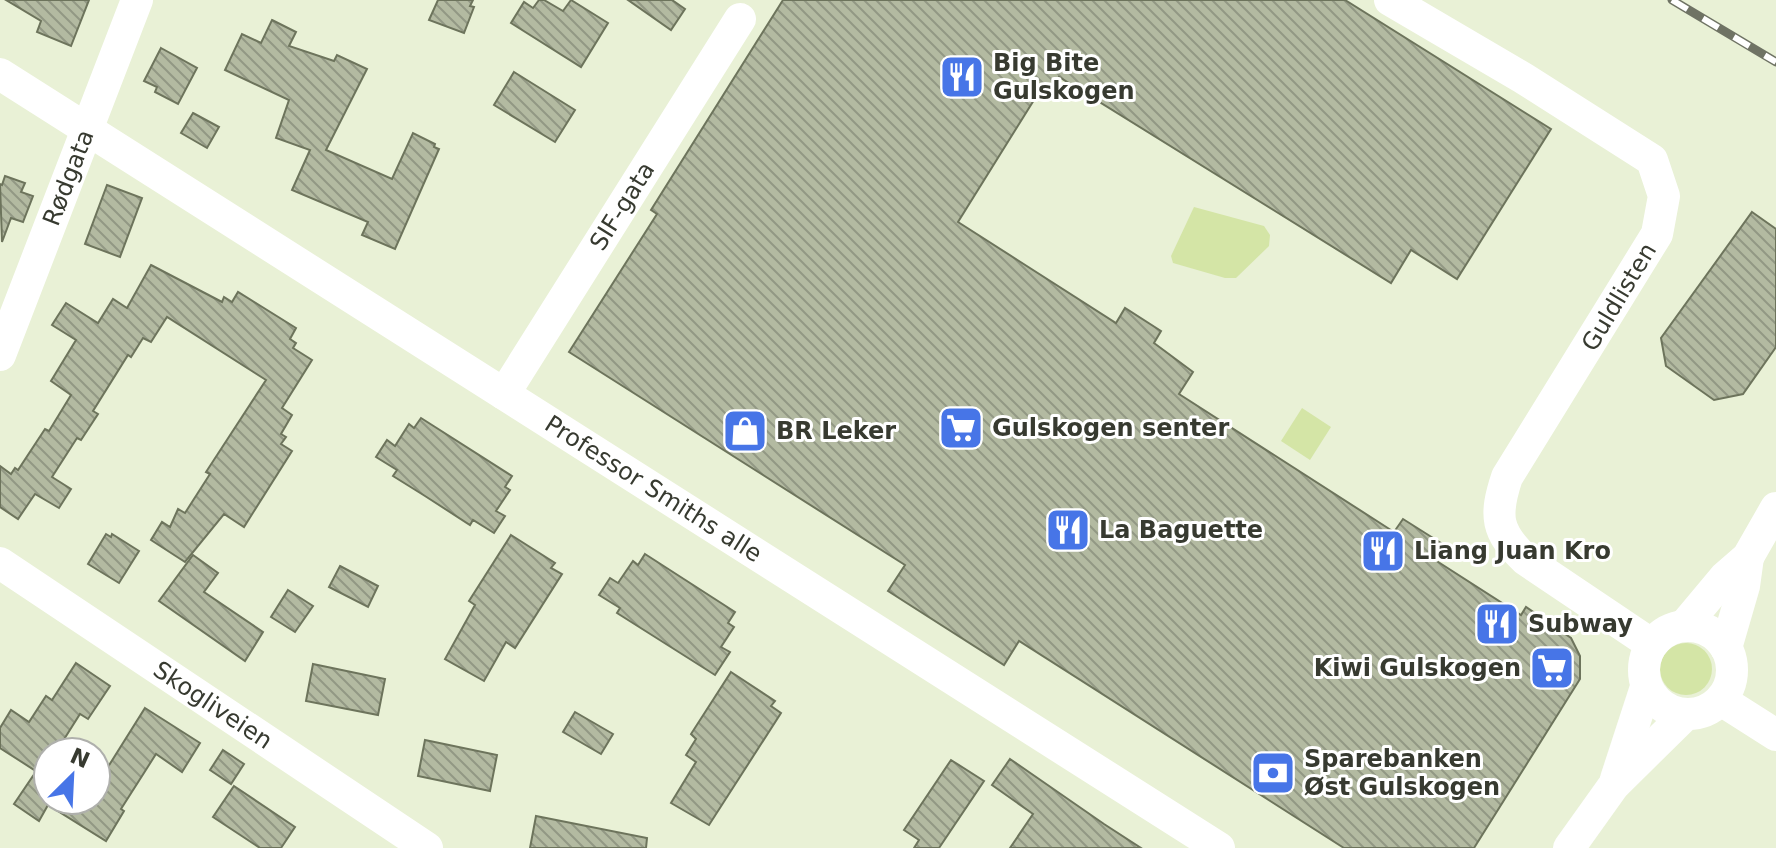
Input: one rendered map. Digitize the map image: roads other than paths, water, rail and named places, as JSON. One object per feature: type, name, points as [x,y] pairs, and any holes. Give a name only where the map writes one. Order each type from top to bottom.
[{"type":"street","name":"Rødgata","points":[[0,355],[137,0]]},
{"type":"street","name":"Guldlisten","points":[[1390,0],[1523,78],[1652,160],[1664,196],[1657,234],[1507,477],[1498,515],[1510,545],[1526,560],[1651,644]]},
{"type":"street","name":"SIF-gata","points":[[504,394],[740,19]]},
{"type":"street","name":"Professor Smiths alle","points":[[0,74],[1219,848]]},
{"type":"street","points":[[1685,715],[1662,706],[1652,698],[1643,672],[1645,657],[1660,635],[1684,626],[1725,577],[1748,557],[1776,508]]},
{"type":"street","points":[[1726,648],[1744,586],[1748,557]]},
{"type":"street","name":"Skogliveien","points":[[0,563],[427,848]]},
{"type":"street","points":[[1569,848],[1614,785],[1685,715],[1710,709],[1721,700],[1731,682],[1732,670],[1726,648],[1719,638],[1708,631],[1684,626]]},
{"type":"street","points":[[1614,785],[1646,687]]},
{"type":"street","points":[[1721,700],[1776,735]]},
{"type":"railway","points":[[1672,0],[1776,62]]},
{"type":"place","name":"Big Bite Gulskogen","points":[[962,77]]},
{"type":"place","name":"Gulskogen senter","points":[[961,428]]},
{"type":"place","name":"BR Leker","points":[[745,431]]},
{"type":"place","name":"La Baguette","points":[[1068,530]]},
{"type":"place","name":"Liang Juan Kro","points":[[1383,551]]},
{"type":"place","name":"Subway","points":[[1497,624]]},
{"type":"place","name":"Kiwi Gulskogen","points":[[1552,668]]},
{"type":"place","name":"Sparebanken Øst Gulskogen","points":[[1273,773]]}]
